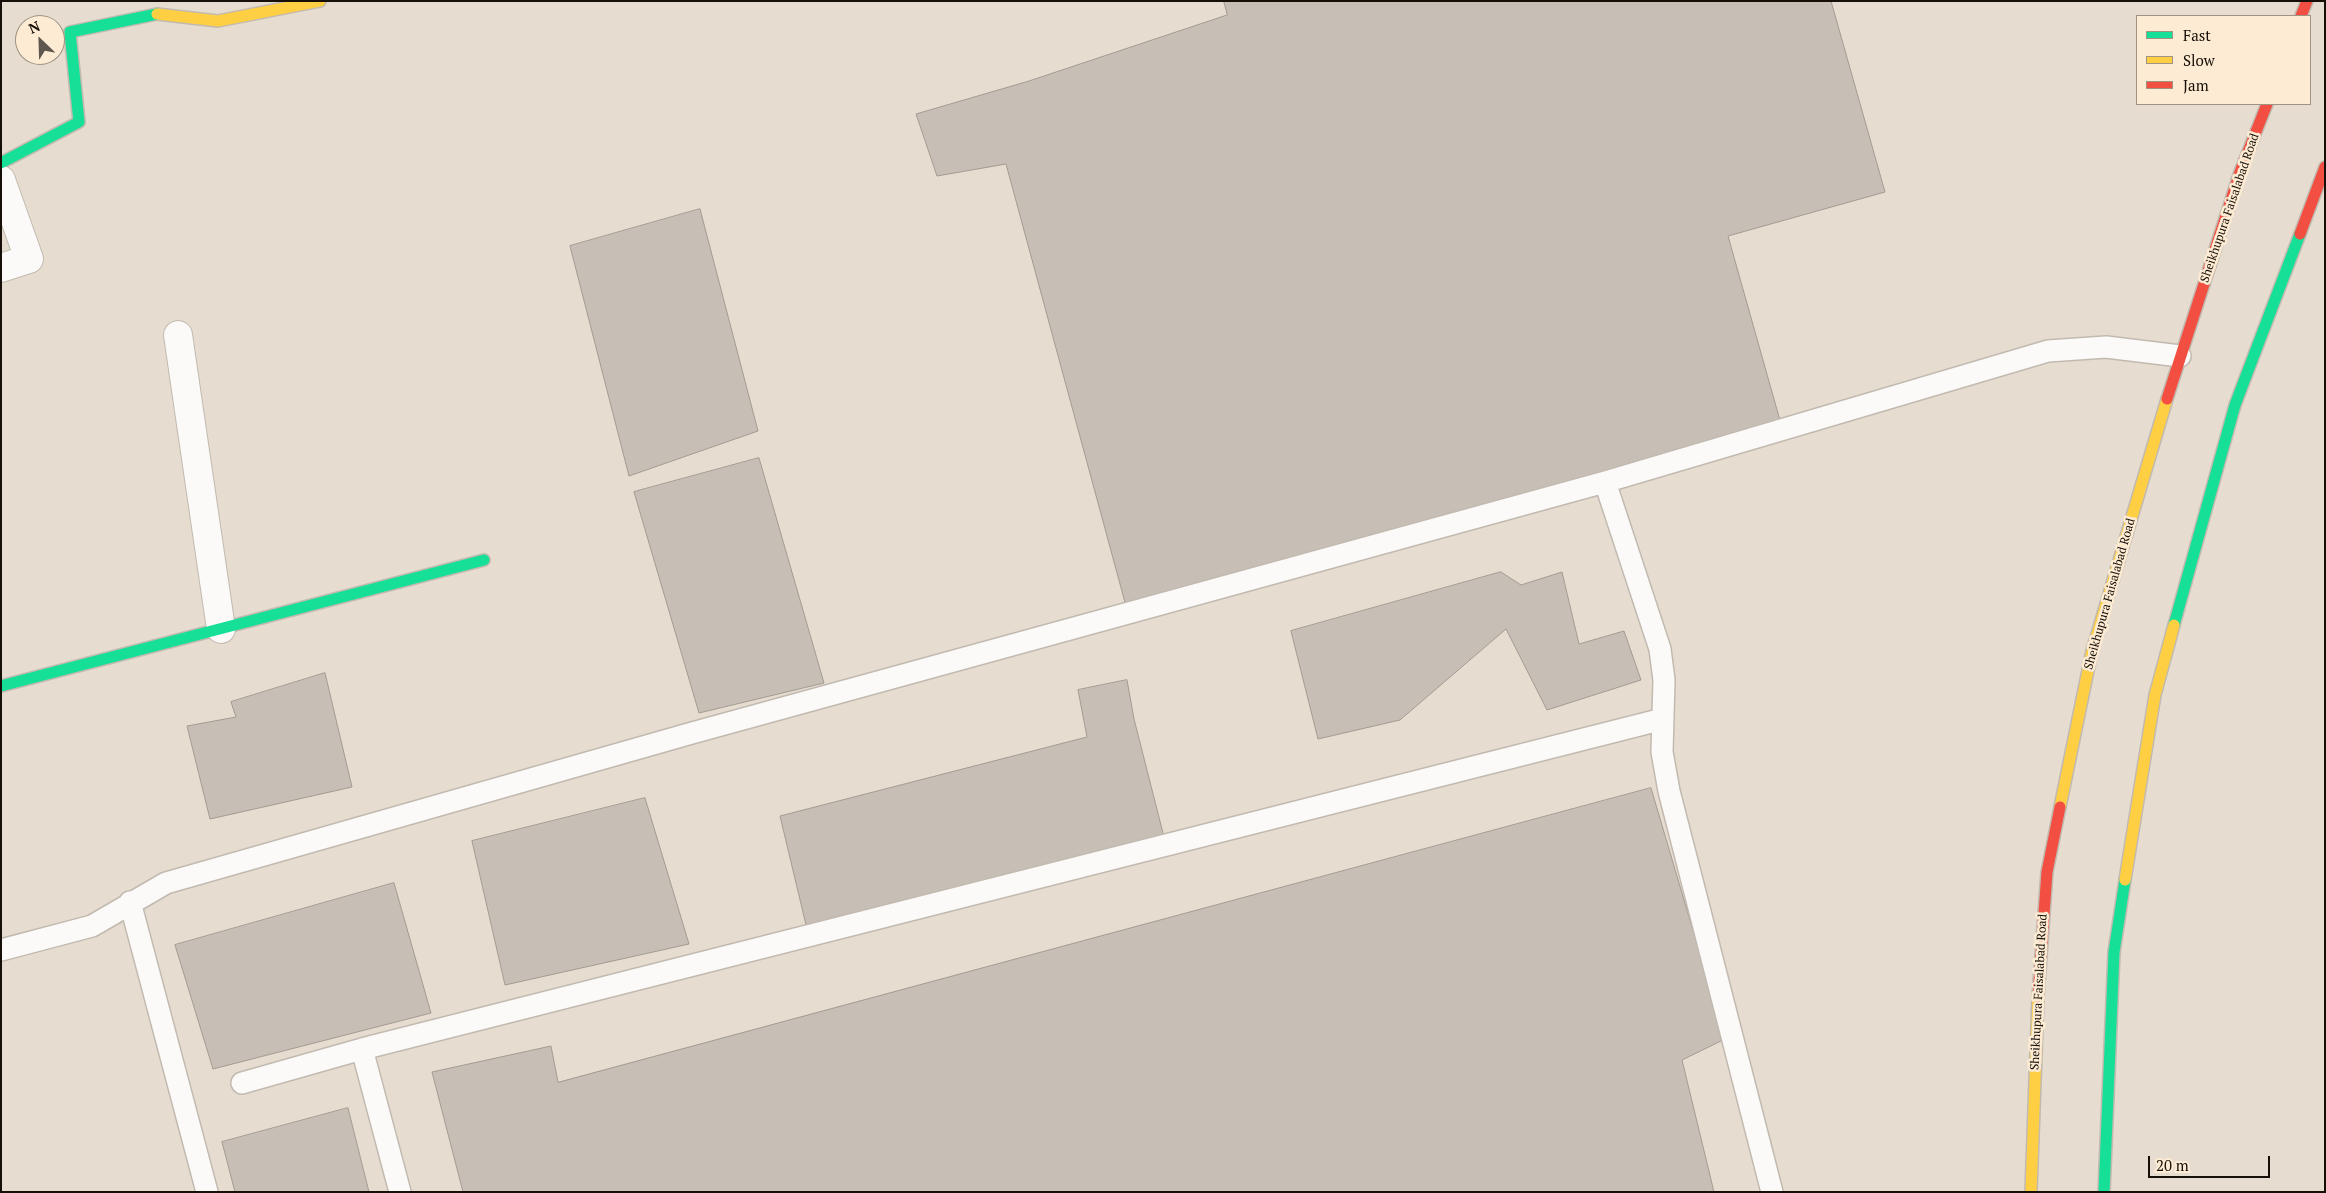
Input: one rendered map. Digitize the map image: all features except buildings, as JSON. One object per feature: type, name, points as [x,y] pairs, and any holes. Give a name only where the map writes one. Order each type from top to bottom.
[{"type":"main road","points":[[1,163],[79,122],[70,32],[152,8],[218,21],[320,1]]},
{"type":"main road","points":[[2301,15],[2307,1]]},
{"type":"main road","name":"Sheikhupura Faisalabad Road","points":[[2031,1192],[2036,1018],[2047,872],[2092,651],[2180,356],[2240,172],[2267,105]]},
{"type":"main road","points":[[2104,1192],[2114,952],[2155,695],[2235,405],[2325,167]]},
{"type":"main road","points":[[1,686],[484,560]]},
{"type":"street","points":[[1,180],[29,259],[1,268]]},
{"type":"street","points":[[178,335],[221,629]]},
{"type":"lane","points":[[1,950],[92,926],[130,902],[166,883],[673,739],[1605,482],[2048,351],[2106,347],[2180,356]]},
{"type":"lane","points":[[1605,482],[1660,649],[1664,680],[1662,752],[1670,791],[1772,1192]]},
{"type":"lane","points":[[242,1083],[362,1049],[1663,719]]},
{"type":"lane","points":[[130,902],[207,1192]]},
{"type":"lane","points":[[362,1049],[400,1192]]},
{"type":"traffic: fast","points":[[1,163],[79,122],[70,32],[157,14]]},
{"type":"traffic: fast","points":[[2174,625],[2235,405],[2300,234]]},
{"type":"traffic: fast","points":[[1,686],[484,560]]},
{"type":"traffic: fast","points":[[2104,1192],[2114,952],[2125,880]]},
{"type":"traffic: slow","points":[[157,14],[218,21],[320,1]]},
{"type":"traffic: slow","points":[[2060,807],[2092,651],[2167,399]]},
{"type":"traffic: slow","points":[[2125,880],[2155,695],[2174,625]]},
{"type":"traffic: slow","points":[[2031,1192],[2038,997]]},
{"type":"traffic: jam","points":[[2301,15],[2307,1]]},
{"type":"traffic: jam","points":[[2167,399],[2240,172],[2267,105]]},
{"type":"traffic: jam","points":[[2300,234],[2325,167]]},
{"type":"traffic: jam","points":[[2038,997],[2047,872],[2060,807]]}]
